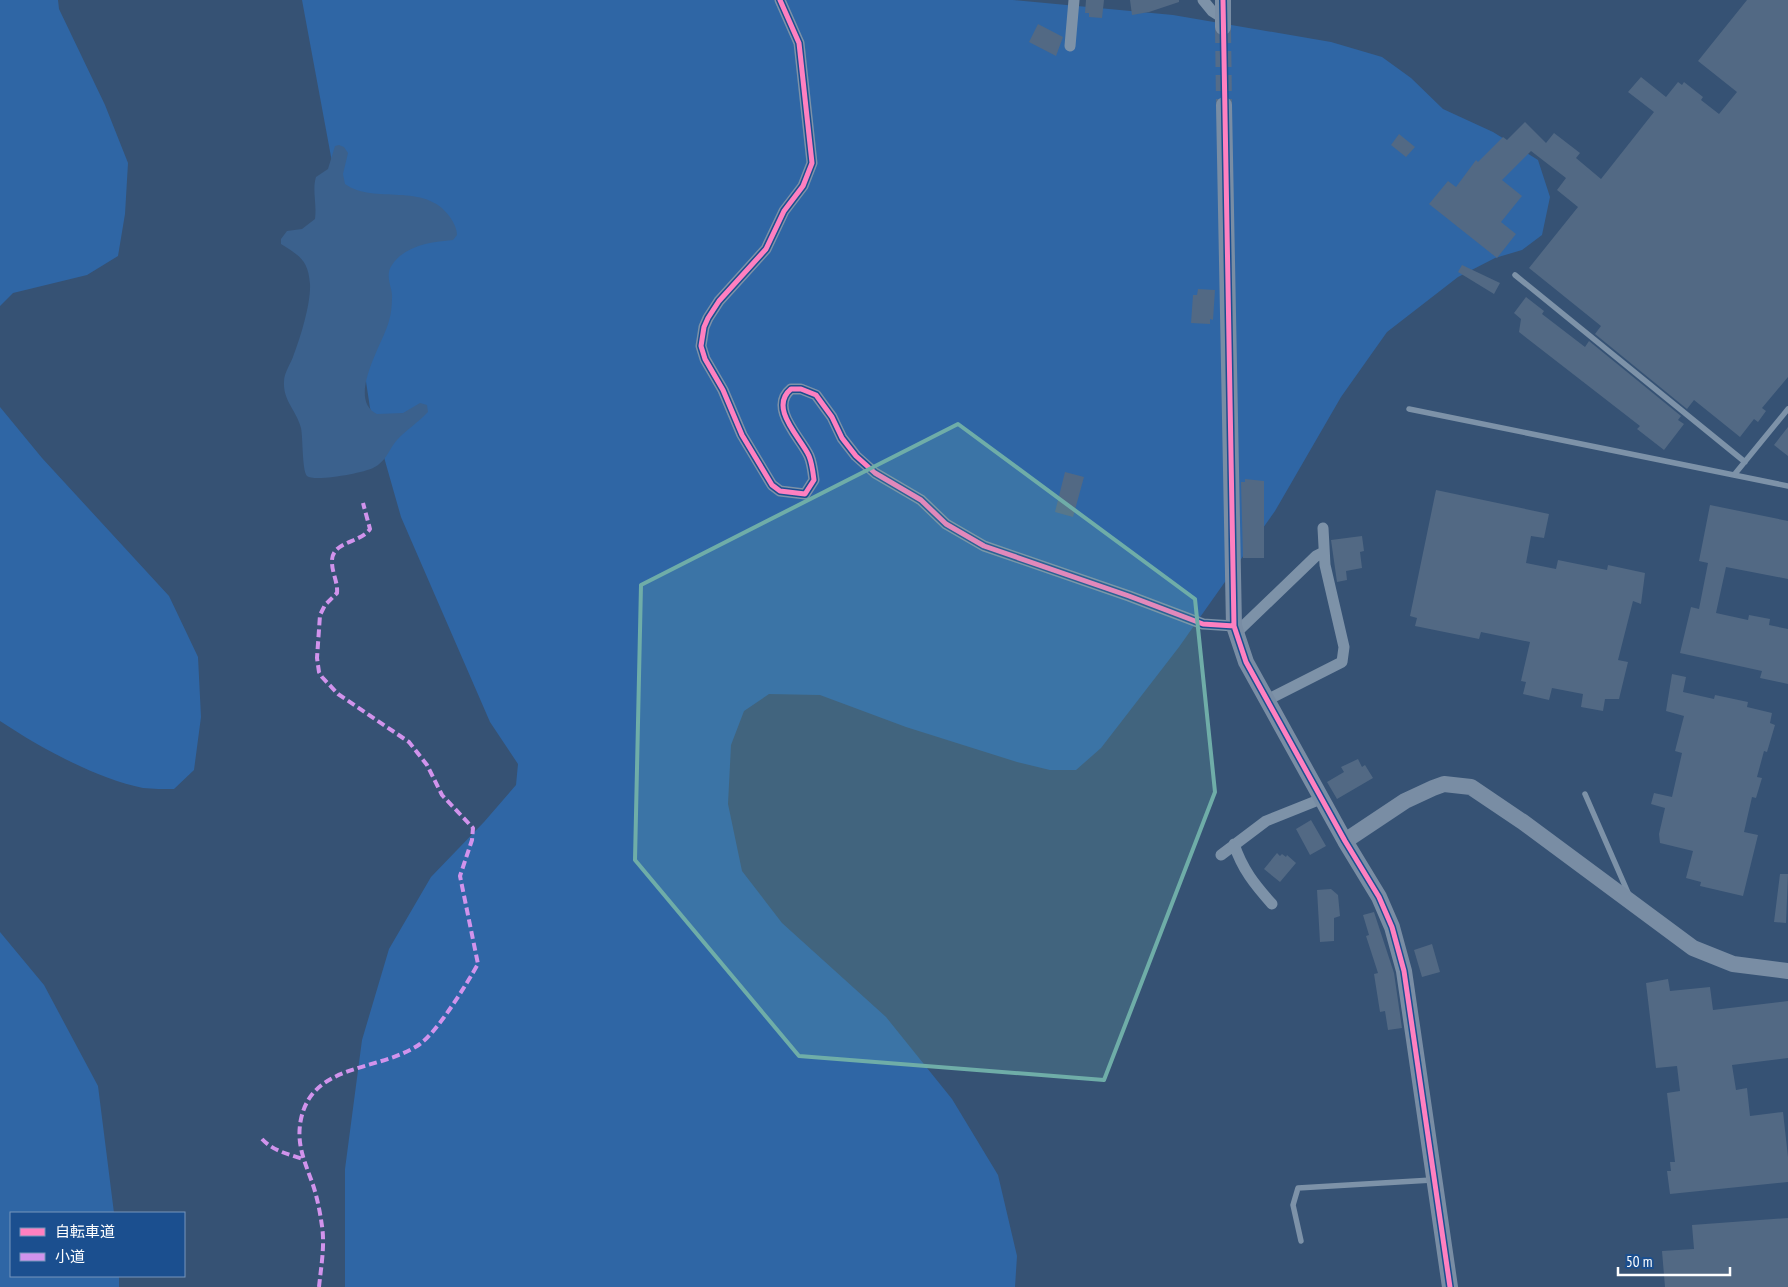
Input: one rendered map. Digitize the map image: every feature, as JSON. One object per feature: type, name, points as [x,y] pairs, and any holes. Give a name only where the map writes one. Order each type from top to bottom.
[{"type":"street","points":[[780,0],[800,43],[812,163],[803,186],[784,211],[766,249],[719,301],[708,318],[704,327],[701,346],[705,359],[723,390],[742,435],[772,485],[780,491],[806,494],[814,480],[810,457],[791,430],[783,406],[786,393],[791,389],[807,390],[816,395],[832,417],[842,438],[856,456],[875,474],[921,500],[946,524],[984,546],[1129,596],[1203,624],[1235,630]]},
{"type":"street","points":[[1070,46],[1074,0]]},
{"type":"street","points":[[1203,0],[1223,22]]},
{"type":"street","points":[[1223,0],[1223,22]]},
{"type":"street","points":[[1224,105],[1235,630],[1246,662],[1321,799],[1379,897],[1392,926],[1404,971],[1450,1287]]},
{"type":"street","points":[[1267,700],[1342,662],[1344,648],[1324,552],[1323,528]]},
{"type":"street","points":[[1235,630],[1316,556],[1324,552]]},
{"type":"street","points":[[1345,841],[1404,802],[1423,792],[1444,784],[1471,788],[1523,822],[1631,904],[1693,948],[1733,964],[1788,971]]},
{"type":"street","points":[[1221,855],[1266,821],[1321,799]]},
{"type":"street","points":[[1234,844],[1240,862],[1250,880],[1272,904]]},
{"type":"lane","points":[[1515,275],[1745,462]]},
{"type":"lane","points":[[1409,409],[1788,486]]},
{"type":"lane","points":[[1734,475],[1788,409]]},
{"type":"lane","points":[[1585,794],[1629,893],[1631,904]]},
{"type":"lane","points":[[1301,1241],[1292,1205],[1298,1188],[1434,1180]]},
{"type":"highlighted area","points":[[958,424],[1195,599],[1215,792],[1104,1080],[799,1056],[635,860],[641,585]]},
{"type":"shaded area","points":[[0,0],[58,0],[59,9],[105,105],[128,163],[125,214],[118,256],[87,275],[13,293],[0,306]]},
{"type":"shaded area","points":[[302,0],[1013,0],[1173,15],[1331,42],[1382,57],[1411,78],[1443,109],[1493,132],[1538,160],[1550,197],[1542,235],[1522,250],[1495,258],[1458,277],[1387,332],[1341,397],[1275,511],[1179,647],[1101,748],[1076,770],[1050,770],[1017,762],[906,727],[820,695],[769,694],[744,711],[731,745],[728,804],[742,871],[782,923],[886,1017],[952,1099],[998,1175],[1017,1256],[1015,1287],[345,1287],[345,1169],[362,1040],[389,949],[431,877],[484,822],[516,785],[518,764],[490,722],[401,517],[370,408],[337,189]]},
{"type":"shaded area","points":[[335,146],[344,147],[348,153],[343,174],[345,184],[357,190],[370,193],[413,196],[427,200],[440,206],[450,217],[457,235],[453,240],[436,242],[411,249],[397,258],[392,265],[389,273],[392,294],[390,318],[369,370],[366,384],[365,396],[368,407],[377,414],[403,413],[420,403],[427,405],[428,412],[401,436],[384,459],[373,468],[339,476],[312,478],[305,473],[301,428],[284,389],[285,375],[297,347],[305,319],[310,291],[309,276],[302,260],[281,244],[281,239],[287,231],[302,229],[315,219],[314,187],[316,177],[328,169]]},
{"type":"shaded area","points":[[0,407],[42,458],[169,596],[198,657],[201,717],[194,770],[174,789],[143,788],[125,784],[88,770],[32,741],[0,721]]},
{"type":"shaded area","points":[[0,932],[44,985],[98,1086],[114,1212],[10,1212],[10,1277],[119,1277],[119,1287],[0,1287]]},
{"type":"building","points":[[1086,0],[1104,0],[1102,18],[1089,17],[1089,13],[1085,13]]},
{"type":"building","points":[[1130,0],[1179,0],[1179,2],[1149,12],[1132,15]]},
{"type":"building","points":[[1747,0],[1788,0],[1788,377],[1762,408],[1766,411],[1758,422],[1754,419],[1740,437],[1694,400],[1687,409],[1595,334],[1601,326],[1529,268],[1578,207],[1557,190],[1566,178],[1531,151],[1502,180],[1522,196],[1501,222],[1516,234],[1497,258],[1429,204],[1448,181],[1456,187],[1476,160],[1478,162],[1503,137],[1507,140],[1525,122],[1546,143],[1554,133],[1580,153],[1576,158],[1601,179],[1654,112],[1628,92],[1641,77],[1666,97],[1678,82],[1682,85],[1684,82],[1703,97],[1701,100],[1719,114],[1737,92],[1698,61]]},
{"type":"building","points":[[1038,24],[1063,37],[1056,56],[1029,42]]},
{"type":"building","points":[[1399,134],[1415,147],[1406,157],[1391,145]]},
{"type":"building","points":[[1462,265],[1500,283],[1494,294],[1458,272]]},
{"type":"building","points":[[1198,289],[1215,290],[1213,320],[1210,319],[1210,324],[1191,323],[1193,295],[1197,295]]},
{"type":"building","points":[[1526,297],[1544,311],[1542,314],[1585,347],[1589,341],[1681,416],[1678,420],[1684,424],[1664,450],[1637,429],[1640,426],[1519,332],[1521,319],[1514,313]]},
{"type":"building","points":[[1788,427],[1788,456],[1774,445]]},
{"type":"building","points":[[1065,472],[1084,477],[1073,517],[1055,512]]},
{"type":"building","points":[[1245,479],[1264,481],[1264,558],[1243,558],[1241,482],[1245,482]]},
{"type":"building","points":[[1436,490],[1549,514],[1544,538],[1531,536],[1526,563],[1556,569],[1558,560],[1607,570],[1608,565],[1645,573],[1641,604],[1633,601],[1618,660],[1628,662],[1619,699],[1605,699],[1603,711],[1581,707],[1583,694],[1552,688],[1549,700],[1523,694],[1526,682],[1521,681],[1530,642],[1481,632],[1479,639],[1415,626],[1417,618],[1410,616]]},
{"type":"building","points":[[1710,505],[1788,521],[1788,579],[1726,567],[1716,613],[1748,620],[1749,615],[1770,619],[1769,625],[1788,629],[1788,684],[1760,678],[1762,671],[1680,653],[1691,607],[1699,609],[1708,563],[1699,561]]},
{"type":"building","points":[[1362,536],[1364,551],[1360,552],[1362,568],[1346,571],[1347,580],[1337,582],[1331,540]]},
{"type":"building","points":[[1672,674],[1686,677],[1683,692],[1714,699],[1715,695],[1748,702],[1747,707],[1772,713],[1770,723],[1775,725],[1767,752],[1764,751],[1757,777],[1762,778],[1756,798],[1752,797],[1744,832],[1758,835],[1743,896],[1700,886],[1701,882],[1686,878],[1693,851],[1660,843],[1659,834],[1665,808],[1651,804],[1654,793],[1672,797],[1682,753],[1675,751],[1684,716],[1666,711]]},
{"type":"building","points":[[1358,759],[1362,767],[1365,765],[1373,778],[1337,799],[1327,782],[1344,772],[1341,767]]},
{"type":"building","points":[[1311,820],[1326,846],[1310,855],[1296,829]]},
{"type":"building","points":[[1277,853],[1280,856],[1282,854],[1286,857],[1287,855],[1296,863],[1280,882],[1264,869]]},
{"type":"building","points":[[1780,874],[1788,874],[1786,923],[1774,922]]},
{"type":"building","points":[[1331,889],[1338,895],[1340,916],[1334,918],[1334,941],[1320,942],[1317,890]]},
{"type":"building","points":[[1374,912],[1394,973],[1402,1028],[1388,1030],[1385,1011],[1380,1012],[1374,974],[1378,973],[1366,936],[1369,935],[1363,915]]},
{"type":"building","points":[[1432,944],[1440,972],[1422,977],[1414,950]]},
{"type":"building","points":[[1668,979],[1670,991],[1710,987],[1713,1010],[1788,1001],[1788,1058],[1732,1065],[1736,1090],[1747,1088],[1750,1116],[1783,1112],[1788,1157],[1788,1182],[1670,1194],[1667,1171],[1671,1171],[1670,1162],[1675,1162],[1667,1093],[1680,1091],[1677,1066],[1656,1068],[1646,983]]},
{"type":"building","points":[[1788,1218],[1788,1287],[1665,1287],[1662,1251],[1694,1249],[1692,1225]]},
{"type":"tunnel","points":[[1223,27],[1224,105]]},
{"type":"marked path","points":[[319,1287],[323,1249],[322,1226],[317,1198],[304,1159],[299,1136],[301,1119],[308,1101],[319,1087],[333,1078],[404,1053],[420,1044],[443,1019],[478,964],[460,876],[472,840],[473,828],[442,795],[427,765],[409,742],[338,694],[319,672],[317,658],[320,615],[325,605],[337,593],[332,566],[333,555],[341,546],[366,534],[370,529],[363,503]]},
{"type":"marked path","points":[[262,1139],[286,1154],[303,1159]]},
{"type":"cycle path","points":[[780,0],[799,43],[812,163],[803,186],[784,211],[766,249],[719,301],[708,318],[704,327],[701,346],[705,359],[723,390],[742,435],[772,485],[780,491],[805,494],[814,480],[809,456],[784,414],[783,405],[785,397],[791,389],[801,389],[816,395],[832,417],[842,438],[856,456],[875,473],[921,500],[946,524],[984,546],[1129,596],[1203,624],[1234,626]]},
{"type":"cycle path","points":[[1223,0],[1234,626],[1246,662],[1345,841],[1379,897],[1392,927],[1404,971],[1450,1287]]}]
